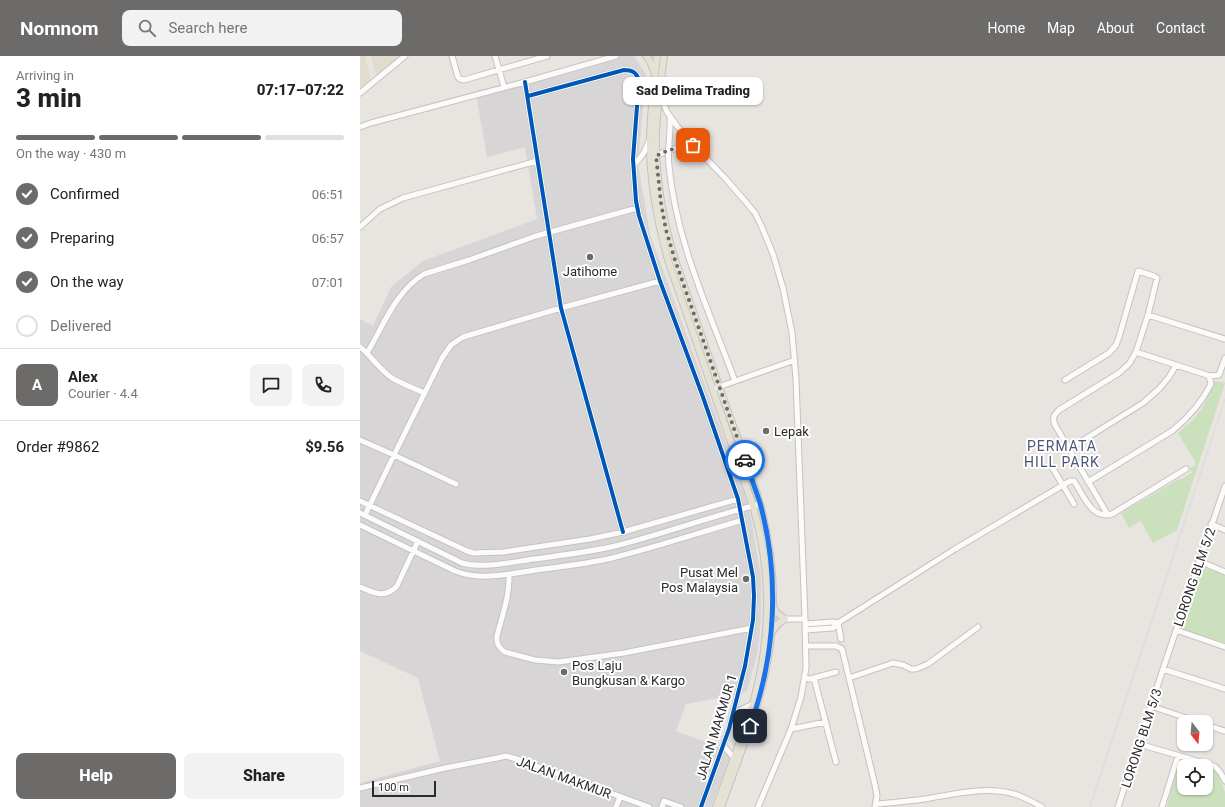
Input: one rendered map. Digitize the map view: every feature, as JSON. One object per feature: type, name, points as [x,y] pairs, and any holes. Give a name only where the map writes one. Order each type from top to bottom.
[{"type":"main road","points":[[646,56],[650,61],[655,75]]},
{"type":"main road","points":[[657,56],[650,137],[652,177],[660,230],[668,260],[753,506],[760,530],[767,584],[767,619],[764,651],[753,704],[716,807]]},
{"type":"main road","points":[[664,56],[656,132],[656,156],[661,203],[666,230],[675,260],[760,504],[766,529],[772,571],[773,606],[766,671],[757,706],[721,807]]},
{"type":"main road","points":[[771,633],[778,624],[785,619],[776,612],[773,606]]},
{"type":"street","points":[[360,93],[405,56]]},
{"type":"street","points":[[452,56],[458,77],[464,80],[547,56]]},
{"type":"street","points":[[495,56],[504,87]]},
{"type":"street","points":[[360,127],[616,56]]},
{"type":"street","name":"JALAN MAKMUR 1","points":[[528,96],[624,70],[629,70],[635,73],[639,80],[634,136],[634,165],[637,208],[648,247],[703,397],[738,499],[743,520],[754,596],[752,628],[746,666],[734,712],[701,807]]},
{"type":"street","points":[[525,82],[561,308],[623,532]]},
{"type":"street","points":[[660,94],[670,117],[693,145],[745,201],[761,225],[773,254],[783,288],[792,333],[796,379],[806,630],[805,678],[791,729],[758,807]]},
{"type":"street","points":[[670,117],[668,163],[678,219],[690,261],[735,381]]},
{"type":"street","points":[[634,165],[646,151],[650,137]]},
{"type":"street","points":[[656,156],[669,150],[693,145]]},
{"type":"street","points":[[360,227],[380,209],[403,198],[537,161]]},
{"type":"street","points":[[367,353],[395,302],[418,278],[431,271],[548,232],[637,208]]},
{"type":"street","points":[[1065,380],[1109,353],[1116,345],[1138,271],[1158,278],[1136,352],[1128,364],[1119,373],[1059,410],[1053,416],[1054,425],[1108,515]]},
{"type":"street","points":[[660,280],[472,334],[458,340],[446,350],[370,506],[363,514],[462,563],[479,565],[508,563],[618,545],[760,504]]},
{"type":"street","points":[[1148,315],[1225,339]]},
{"type":"street","points":[[360,347],[393,378],[424,393]]},
{"type":"street","points":[[1136,352],[1209,376],[1219,375],[1225,358]]},
{"type":"street","points":[[712,389],[795,360]]},
{"type":"street","points":[[1069,450],[1147,400],[1159,389],[1176,366]]},
{"type":"street","points":[[1088,482],[1156,442],[1182,423],[1197,406],[1211,384],[1209,376]]},
{"type":"street","points":[[360,440],[456,484]]},
{"type":"street","points":[[1052,467],[1074,504]]},
{"type":"street","points":[[806,630],[833,628],[838,622],[1062,484],[1074,481],[1092,509],[1098,513],[1108,515],[1186,469]]},
{"type":"street","name":"LORONG BLM 5/2","points":[[1163,669],[1198,561],[1225,487]]},
{"type":"street","points":[[360,501],[474,553],[503,552],[590,539],[623,532],[738,499]]},
{"type":"street","points":[[360,525],[455,571],[465,575],[476,576],[509,574],[609,558],[743,520]]},
{"type":"street","points":[[1212,524],[1225,530]]},
{"type":"street","points":[[360,587],[375,594],[381,594],[394,590],[418,541]]},
{"type":"street","points":[[1198,561],[1225,572]]},
{"type":"street","points":[[509,574],[507,598],[497,636],[497,642],[505,652],[535,660],[558,662],[624,653],[752,628]]},
{"type":"street","points":[[785,619],[838,622]]},
{"type":"street","points":[[838,622],[841,639]]},
{"type":"street","points":[[849,678],[893,663],[903,665],[911,670],[916,669],[928,664],[978,627]]},
{"type":"street","points":[[1176,630],[1225,647]]},
{"type":"street","points":[[806,646],[827,645],[841,648],[875,785],[877,796],[876,805],[974,791],[1005,792],[1014,794],[1042,807]]},
{"type":"street","points":[[1163,669],[1225,689]]},
{"type":"street","name":"LORONG BLM 5/3","points":[[1118,807],[1163,669]]},
{"type":"street","points":[[805,678],[810,679],[836,672]]},
{"type":"street","points":[[814,678],[836,762]]},
{"type":"street","points":[[734,712],[753,704]]},
{"type":"street","points":[[1151,706],[1177,715]]},
{"type":"street","points":[[791,729],[826,722]]},
{"type":"street","points":[[1213,727],[1225,731]]},
{"type":"street","points":[[1139,744],[1214,766],[1221,773],[1225,781]]},
{"type":"street","points":[[723,745],[734,758]]},
{"type":"street","name":"JALAN MAKMUR","points":[[360,788],[506,756],[649,807]]},
{"type":"street","points":[[1162,807],[1178,756]]},
{"type":"street","points":[[616,807],[620,797]]},
{"type":"street","points":[[662,807],[664,801],[681,807]]},
{"type":"shaded area","points":[[360,56],[365,56],[371,80],[360,89]]},
{"type":"shaded area","points":[[371,56],[400,56],[376,75]]},
{"type":"shaded area","points":[[618,56],[634,56],[646,74],[638,164],[650,234],[745,495],[751,518],[761,576],[761,619],[758,651],[747,691],[686,704],[676,731],[732,752],[711,807],[360,807],[360,783],[440,761],[418,678],[360,651],[360,319],[373,326],[391,287],[423,261],[537,219],[525,147],[487,157],[476,94]]},
{"type":"green space","points":[[1215,381],[1225,383],[1177,530],[1153,543],[1141,521],[1129,528],[1121,513],[1192,473],[1190,468],[1195,466],[1195,461],[1178,433],[1194,419],[1204,405]]},
{"type":"green space","points":[[1202,567],[1225,575],[1225,643],[1184,630],[1181,625]]},
{"type":"green space","points":[[1176,771],[1177,795],[1213,795],[1213,771],[1217,772],[1225,792],[1225,807],[1167,807]]},
{"type":"railway","points":[[1090,807],[1225,399]]},
{"type":"cycle path","points":[[528,96],[624,70],[633,72],[637,75],[639,80],[633,159],[636,201],[639,216],[660,281],[703,397],[738,499],[753,577],[753,620],[745,666],[729,729],[701,807]]},
{"type":"cycle path","points":[[525,82],[561,308],[623,532]]},
{"type":"way so far","points":[[693,145],[662,152],[656,156],[661,203],[666,230],[675,260],[745,460]]},
{"type":"place","name":"Sad Delima Trading","points":[[693,145]]},
{"type":"place","name":"Jatihome","points":[[590,257]]},
{"type":"place","name":"Lepak","points":[[766,431]]},
{"type":"place","name":"Pusat Mel Pos Malaysia","points":[[746,579]]},
{"type":"place","name":"Pos Laju Bungkusan & Kargo","points":[[564,672]]},
{"type":"district","name":"PERMATA HILL PARK","points":[[1062,454]]},
{"type":"route","points":[[745,460],[760,504],[766,529],[772,571],[771,636],[761,693],[750,726]]}]
